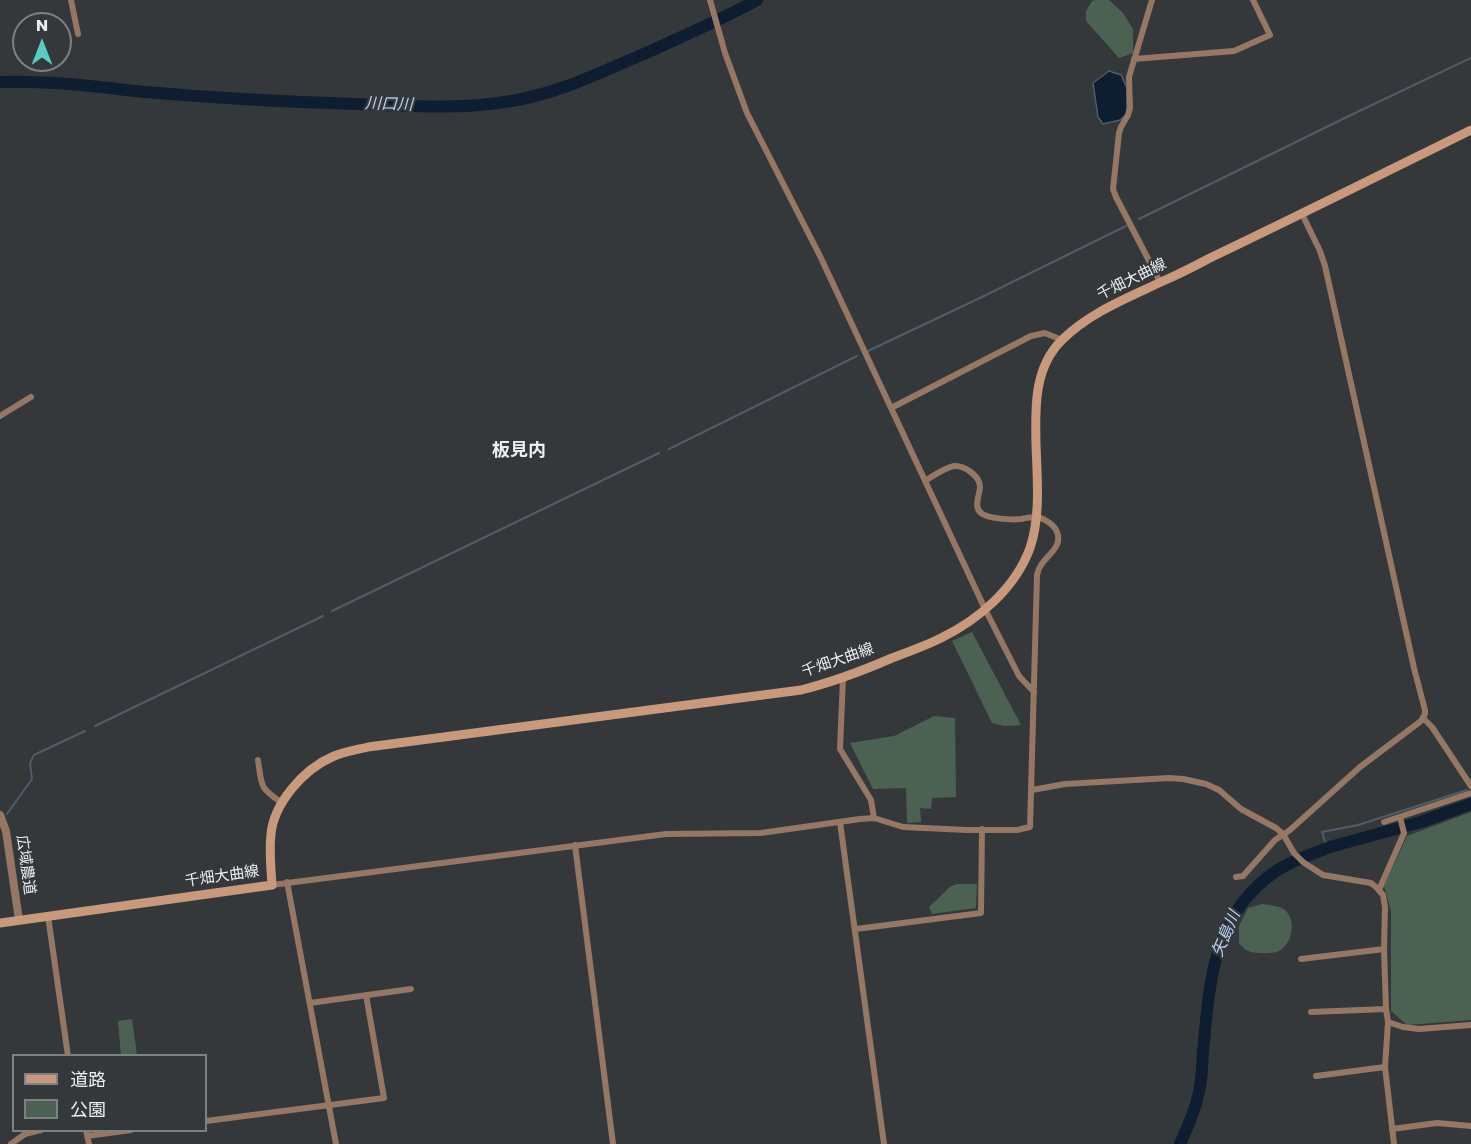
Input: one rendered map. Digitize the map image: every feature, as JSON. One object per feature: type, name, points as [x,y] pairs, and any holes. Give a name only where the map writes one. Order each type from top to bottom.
[{"type":"main road","name":"千畑大曲線","points":[[0,923],[272,885],[271,833],[282,802],[315,766],[348,751],[801,690],[843,678],[939,639],[971,621],[985,609],[1008,585],[1024,561],[1034,535],[1036,517],[1037,392],[1044,366],[1050,354],[1062,340],[1095,315],[1131,295],[1471,130]]},
{"type":"street","points":[[70,0],[78,34]]},
{"type":"street","points":[[710,0],[725,53],[747,113],[820,256],[985,609],[1019,676],[1034,693]]},
{"type":"street","points":[[1152,0],[1129,77],[1130,108],[1119,133],[1113,189],[1160,282]]},
{"type":"street","points":[[1134,59],[1234,51],[1270,35],[1253,0]]},
{"type":"street","points":[[1236,877],[1243,876],[1275,840],[1360,767],[1421,721],[1425,714],[1325,266],[1302,214]]},
{"type":"street","points":[[891,408],[1031,336],[1045,333],[1062,340]]},
{"type":"street","points":[[0,416],[31,397]]},
{"type":"street","points":[[272,885],[666,834],[761,833],[874,818],[903,827],[1017,830],[1030,827],[1037,575],[1040,565],[1055,549],[1058,539],[1057,531],[1053,525],[1036,517],[995,518],[981,514],[977,504],[979,480],[972,472],[958,466],[952,466],[925,481]]},
{"type":"street","points":[[843,678],[840,749],[871,800],[874,818]]},
{"type":"street","points":[[1423,718],[1471,786]]},
{"type":"street","points":[[258,760],[262,786],[282,802]]},
{"type":"street","points":[[1032,790],[1065,784],[1168,778],[1213,786],[1241,809],[1276,828],[1294,853],[1323,875],[1371,883],[1379,890],[1383,894],[1385,907],[1384,949],[1388,1022],[1385,1067],[1394,1144]]},
{"type":"street","points":[[1384,822],[1471,793]]},
{"type":"street","name":"広域農道","points":[[0,815],[6,831],[18,920]]},
{"type":"street","points":[[1379,890],[1404,831],[1400,817]]},
{"type":"street","points":[[840,822],[884,1144]]},
{"type":"street","points":[[856,929],[981,913],[982,829]]},
{"type":"street","points":[[575,845],[613,1144]]},
{"type":"street","points":[[287,882],[336,1144]]},
{"type":"street","points":[[48,916],[68,1054]]},
{"type":"street","points":[[1301,959],[1384,949]]},
{"type":"street","points":[[310,1003],[411,989]]},
{"type":"street","points":[[207,1121],[384,1098],[366,995]]},
{"type":"street","points":[[1311,1012],[1386,1009]]},
{"type":"street","points":[[1388,1022],[1419,1029],[1471,1025]]},
{"type":"street","points":[[1316,1076],[1385,1067]]},
{"type":"street","points":[[1392,1129],[1437,1123],[1471,1126]]},
{"type":"street","points":[[11,1144],[25,1134],[36,1132]]},
{"type":"street","points":[[89,1144],[87,1133],[109,1132]]},
{"type":"green space","points":[[1109,0],[1123,13],[1133,29],[1133,53],[1119,58],[1086,21],[1086,11],[1092,1]]},
{"type":"green space","points":[[972,632],[1021,725],[1004,726],[992,723],[952,641]]},
{"type":"green space","points":[[934,716],[955,718],[956,797],[932,798],[931,809],[920,808],[921,822],[907,823],[906,788],[873,789],[850,743],[894,736]]},
{"type":"green space","points":[[1471,812],[1471,1020],[1407,1025],[1391,1011],[1391,911],[1384,886],[1407,836]]},
{"type":"green space","points":[[977,884],[976,908],[932,914],[929,907],[951,886]]},
{"type":"green space","points":[[1262,904],[1285,910],[1291,919],[1292,930],[1289,941],[1279,951],[1264,953],[1249,951],[1239,943],[1239,926],[1248,908]]},
{"type":"green space","points":[[132,1019],[137,1054],[121,1054],[118,1021]]},
{"type":"water","points":[[1109,71],[1121,75],[1127,88],[1127,114],[1120,120],[1103,124],[1098,117],[1093,83]]},
{"type":"waterway","name":"川口川","points":[[0,82],[54,83],[171,94],[304,102],[434,107],[492,104],[528,98],[576,83],[699,29],[757,0]]},
{"type":"waterway","points":[[1139,219],[1471,58]]},
{"type":"waterway","points":[[868,351],[1128,225]]},
{"type":"waterway","points":[[669,449],[857,356]]},
{"type":"waterway","points":[[332,611],[659,453]]},
{"type":"waterway","points":[[95,726],[323,616]]},
{"type":"waterway","points":[[7,814],[32,779],[30,763],[34,755],[85,731]]},
{"type":"waterway","points":[[1330,847],[1325,842],[1322,832],[1358,825],[1467,790]]},
{"type":"waterway","name":"矢島川","points":[[1180,1144],[1200,1087],[1208,1000],[1218,951],[1239,908],[1255,888],[1281,868],[1330,847],[1421,822],[1471,804]]},
{"type":"district","name":"板見内","points":[[519,451]]}]
